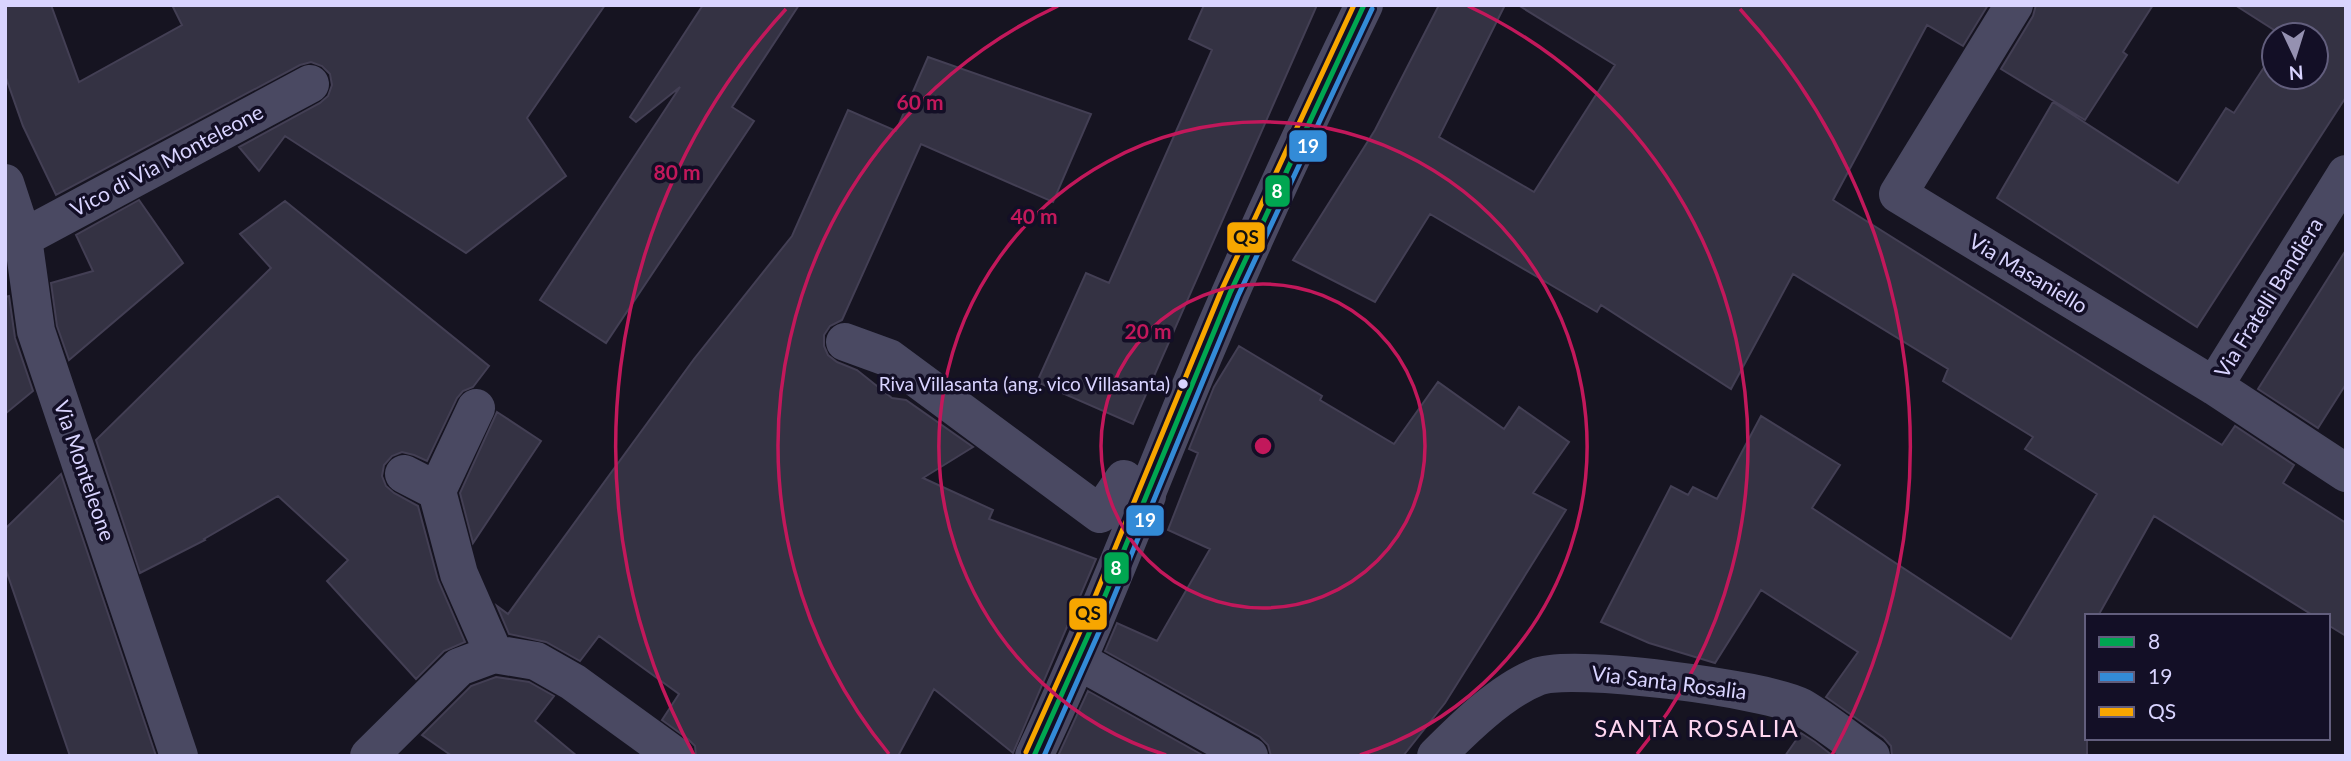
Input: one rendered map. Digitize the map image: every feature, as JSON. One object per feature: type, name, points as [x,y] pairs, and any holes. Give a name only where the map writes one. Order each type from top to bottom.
[{"type":"street","points":[[1034,756],[1079,661],[1215,330],[1322,90],[1364,5]]},
{"type":"street","name":"Via Masaniello","points":[[2014,5],[1898,194],[2214,386],[2346,473]]},
{"type":"street","name":"Vico di Via Monteleone","points":[[23,238],[310,84]]},
{"type":"street","name":"Via Fratelli Bandiera","points":[[2214,386],[2346,174]]},
{"type":"street","name":"Via Monteleone","points":[[5,183],[23,238],[36,331],[179,756]]},
{"type":"street","points":[[845,342],[889,358],[1100,514],[1124,479],[1147,496]]},
{"type":"street","points":[[476,408],[420,483],[494,654]]},
{"type":"street","points":[[369,756],[459,667],[494,654],[536,661],[573,682],[675,756]]},
{"type":"street","points":[[1079,661],[1249,756]]},
{"type":"street","name":"Via Santa Rosalia","points":[[1436,756],[1496,701],[1538,676],[1587,671],[1754,692],[1799,706],[1871,756]]},
{"type":"building","points":[[5,5],[51,5],[79,82],[182,25],[172,5],[605,5],[527,118],[566,176],[466,253],[285,136],[259,171],[239,147],[328,96],[332,85],[330,74],[322,66],[311,62],[300,65],[56,195],[23,126],[5,75]]},
{"type":"building","points":[[703,5],[799,5],[732,107],[754,121],[606,343],[540,300],[680,87],[636,122],[630,117]]},
{"type":"building","points":[[1204,5],[1317,5],[1133,424],[1037,382],[1086,273],[1109,283],[1212,50],[1189,39]]},
{"type":"building","points":[[1439,5],[1505,5],[1439,137],[1534,192],[1615,65],[1518,5],[1988,5],[1963,46],[1927,25],[1833,200],[2222,445],[2235,426],[2294,465],[2283,483],[2346,523],[2346,636],[2330,626],[2330,614],[2311,614],[2154,516],[2099,614],[2085,614],[2087,756],[1892,756],[1891,746],[1884,738],[1826,697],[1858,652],[1761,590],[1715,663],[1649,643],[1601,622],[1671,486],[1688,495],[1693,487],[1717,499],[1761,416],[1840,465],[1812,508],[2011,639],[2097,494],[2025,449],[2033,437],[1943,381],[1948,369],[1793,274],[1731,389],[1601,305],[1597,312],[1430,214],[1375,302],[1293,260],[1375,130]]},
{"type":"building","points":[[2036,5],[2153,5],[2123,52],[2127,55],[2085,120],[2001,69],[2033,16]]},
{"type":"building","points":[[2235,5],[2346,5],[2346,97],[2197,327],[1997,198],[2053,102],[2178,183],[2226,108],[2234,113],[2260,73],[2260,91],[2330,91],[2330,21],[2260,21]]},
{"type":"building","points":[[928,57],[1091,114],[1053,202],[921,144],[842,320],[830,326],[824,335],[824,346],[828,355],[837,362],[857,370],[892,398],[906,400],[973,447],[923,478],[993,510],[989,519],[1096,559],[1013,753],[934,689],[898,756],[696,756],[695,746],[662,720],[679,694],[599,636],[580,661],[546,642],[509,634],[497,606],[508,614],[694,359],[792,236],[848,110],[896,131]]},
{"type":"building","points":[[139,200],[183,263],[69,360],[57,326],[51,283],[93,271],[76,235]]},
{"type":"building","points":[[285,201],[489,366],[473,387],[463,391],[457,398],[427,461],[402,452],[392,456],[384,465],[382,476],[386,486],[418,506],[438,580],[465,642],[444,651],[416,679],[327,581],[348,560],[278,496],[205,540],[140,573],[96,440],[271,268],[240,234]]},
{"type":"building","points":[[2346,250],[2346,384],[2318,428],[2258,389]]},
{"type":"building","points":[[9,296],[15,338],[33,391],[5,414],[5,297]]},
{"type":"building","points":[[1239,346],[1322,396],[1320,400],[1394,444],[1438,382],[1504,429],[1519,407],[1569,442],[1533,493],[1566,510],[1445,703],[1403,756],[1271,756],[1268,745],[1260,737],[1105,651],[1117,623],[1157,641],[1210,549],[1168,530],[1198,453],[1189,449],[1214,387]]},
{"type":"building","points":[[497,412],[541,441],[473,543],[460,493]]},
{"type":"building","points":[[61,474],[156,756],[70,756],[5,567],[5,529]]},
{"type":"building","points":[[496,677],[529,682],[554,696],[535,721],[577,756],[452,756],[422,735],[471,686]]},
{"type":"building","points":[[1088,691],[1204,756],[1058,756]]},
{"type":"building","points":[[1801,733],[1815,742],[1833,756],[1785,756]]},
{"type":"transit line","name":"QS","points":[[1026,752],[1087,616],[1222,289],[1354,5]]},
{"type":"transit line","name":"8","points":[[1034,756],[1095,620],[1230,293],[1364,5]]},
{"type":"transit line","name":"19","points":[[1044,756],[1103,623],[1238,296],[1372,9]]},
{"type":"place","name":"Riva Villasanta (ang. vico Villasanta)","points":[[1183,384]]},
{"type":"district","name":"SANTA ROSALIA","points":[[1697,729]]}]
